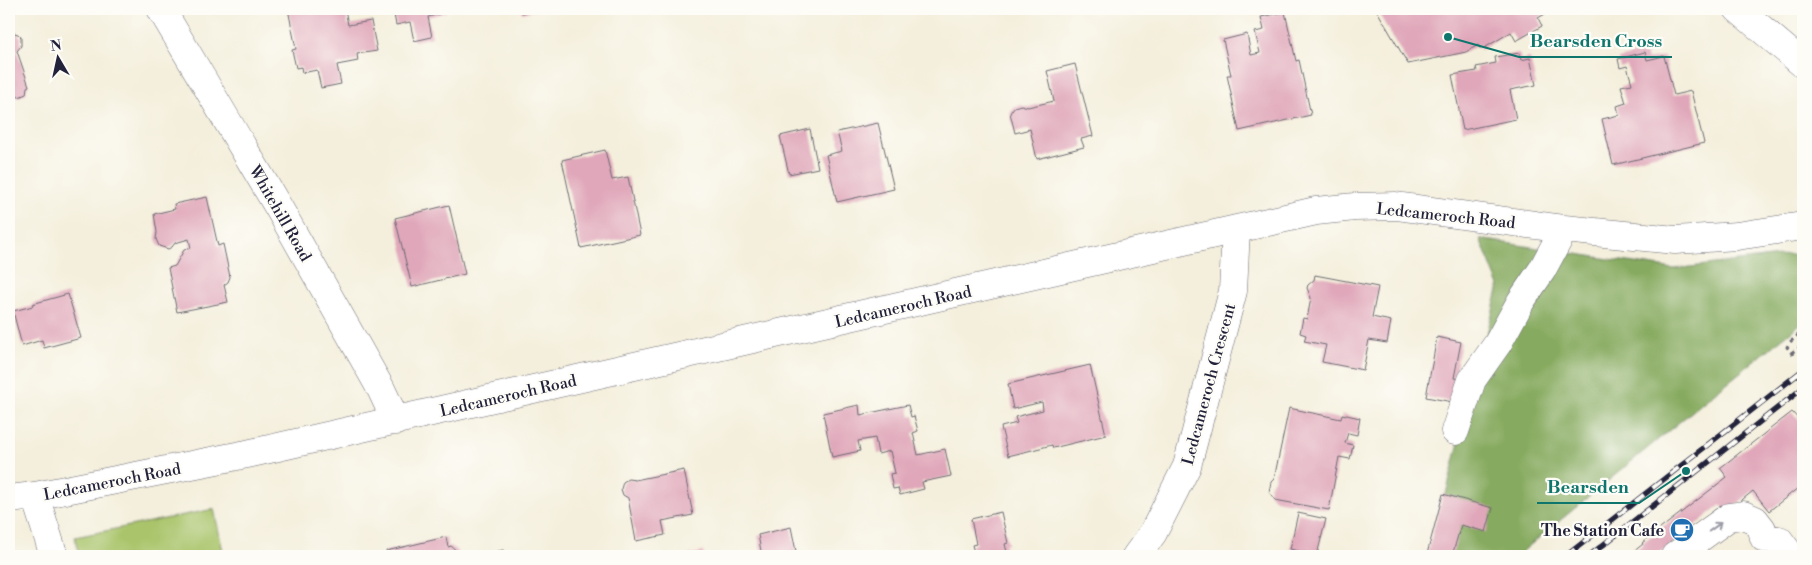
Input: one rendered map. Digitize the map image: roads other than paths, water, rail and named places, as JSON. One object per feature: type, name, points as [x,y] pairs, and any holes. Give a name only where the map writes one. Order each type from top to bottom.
[{"type":"street","name":"Whitehill Road","points":[[161,9],[280,210],[381,389],[396,421]]},
{"type":"street","points":[[1738,9],[1803,64]]},
{"type":"street","name":"Ledcameroch Road","points":[[22,497],[247,454],[1316,211],[1355,206],[1396,206],[1564,229],[1675,240],[1737,236],[1803,226]]},
{"type":"street","name":"Ledcameroch Crescent","points":[[1136,556],[1153,533],[1187,466],[1233,291],[1236,229]]},
{"type":"street","points":[[1455,431],[1472,380],[1498,343],[1521,301],[1542,270],[1564,229]]},
{"type":"street","points":[[22,497],[54,556]]},
{"type":"street","points":[[1675,556],[1729,517],[1743,515],[1755,520],[1762,529],[1764,538],[1779,540],[1791,556]]},
{"type":"railway","points":[[1566,556],[1803,370]]},
{"type":"railway","points":[[1589,556],[1803,388]]},
{"type":"place","name":"Bearsden Cross","points":[[1448,37]]},
{"type":"place","name":"Bearsden","points":[[1686,471]]},
{"type":"place","name":"The Station Cafe","points":[[1682,530]]}]
